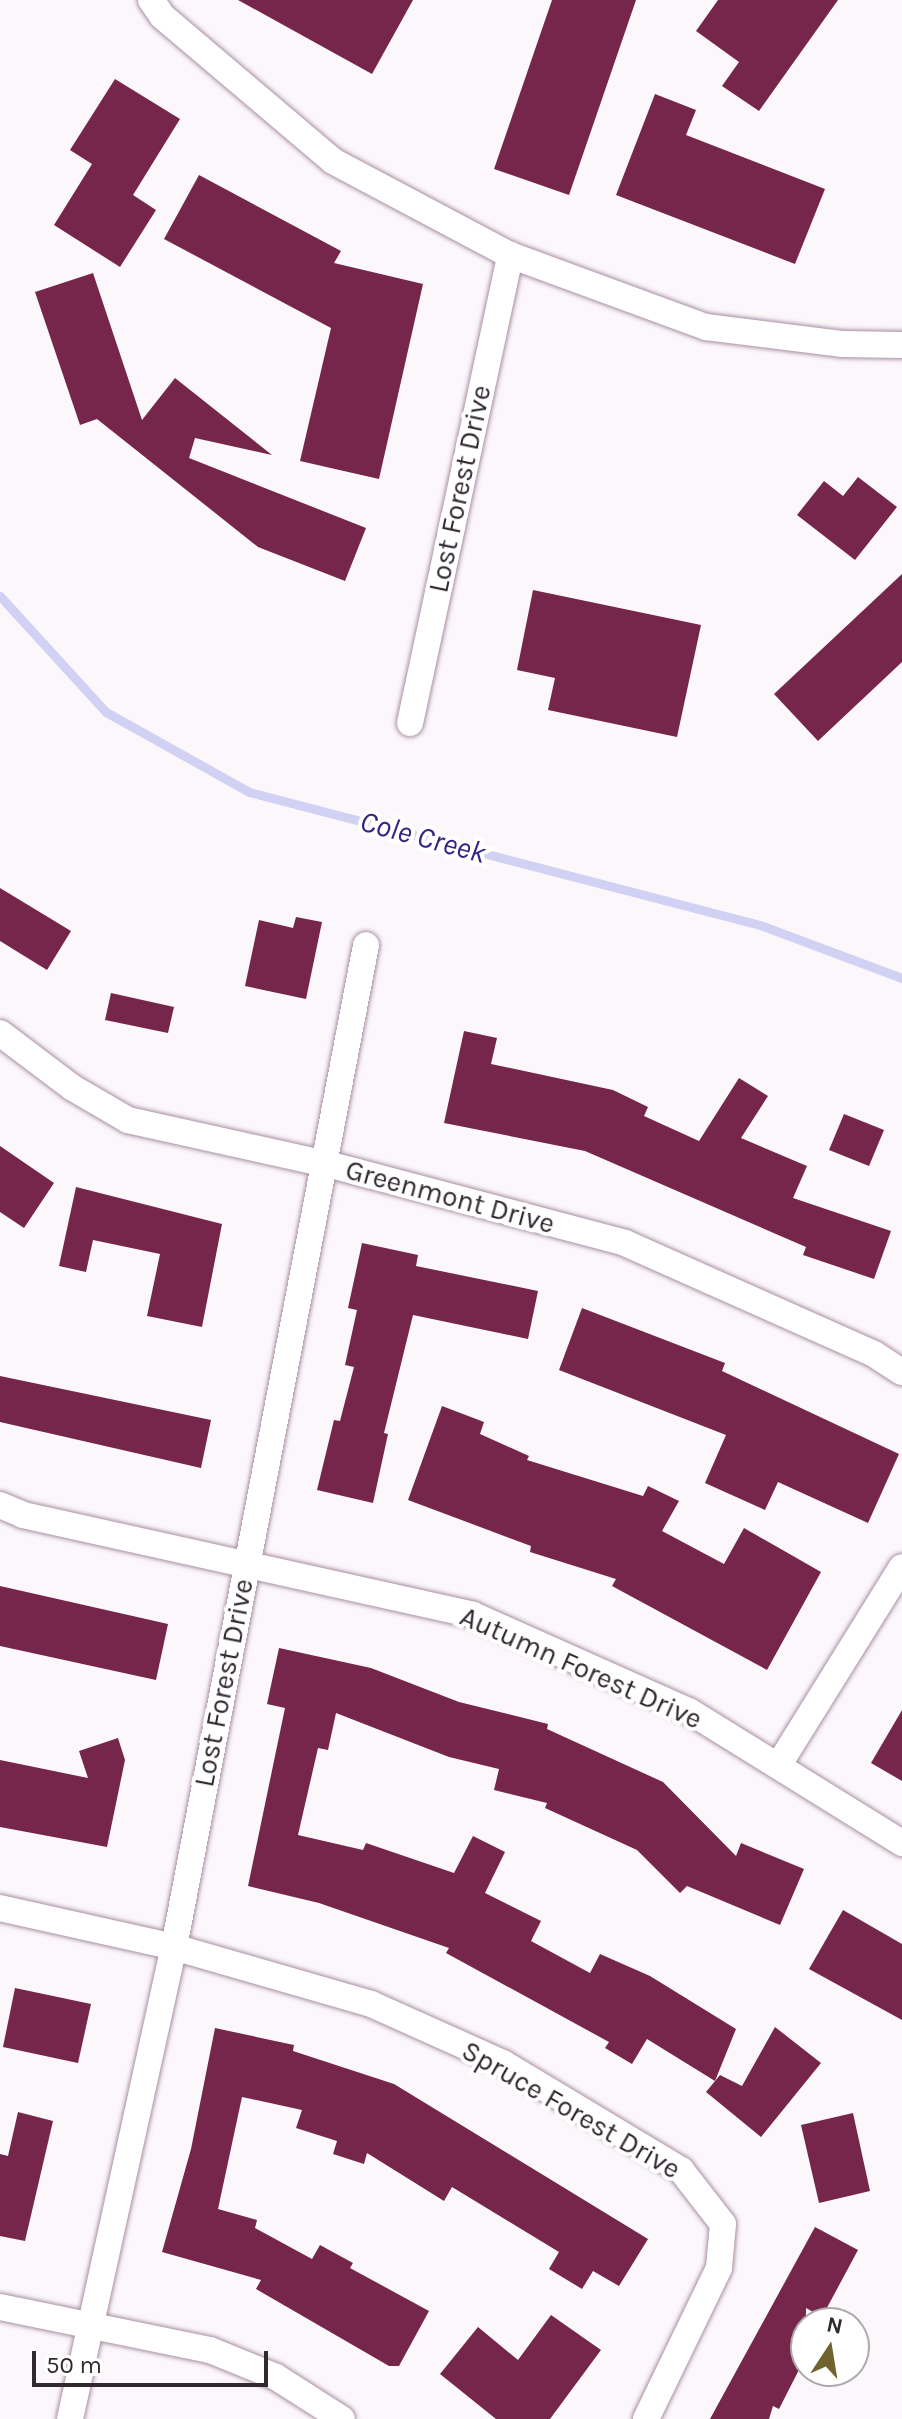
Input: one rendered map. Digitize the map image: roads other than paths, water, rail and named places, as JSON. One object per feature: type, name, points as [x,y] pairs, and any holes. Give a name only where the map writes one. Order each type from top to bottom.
[{"type":"street","points":[[151,0],[162,16],[333,161],[510,255],[706,327],[843,344],[902,345]]},
{"type":"street","name":"Lost Forest Drive","points":[[410,723],[510,255]]},
{"type":"street","name":"Lost Forest Drive","points":[[70,2419],[87,2328],[174,1947],[327,1164],[366,945]]},
{"type":"street","name":"Greenmont Drive","points":[[0,1033],[73,1088],[128,1120],[327,1164],[625,1243],[874,1354],[902,1372]]},
{"type":"street","name":"Autumn Forest Drive","points":[[0,1505],[23,1515],[473,1615],[689,1711],[902,1843]]},
{"type":"street","points":[[778,1766],[902,1567]]},
{"type":"street","name":"Spruce Forest Drive","points":[[0,1908],[174,1947],[384,2010],[503,2063],[681,2170],[723,2224],[719,2268],[646,2419]]},
{"type":"street","points":[[0,2307],[87,2328],[210,2350],[276,2377],[342,2419]]},
{"type":"waterway","name":"Cole Creek","points":[[0,596],[106,712],[249,792],[760,925],[902,978]]}]
